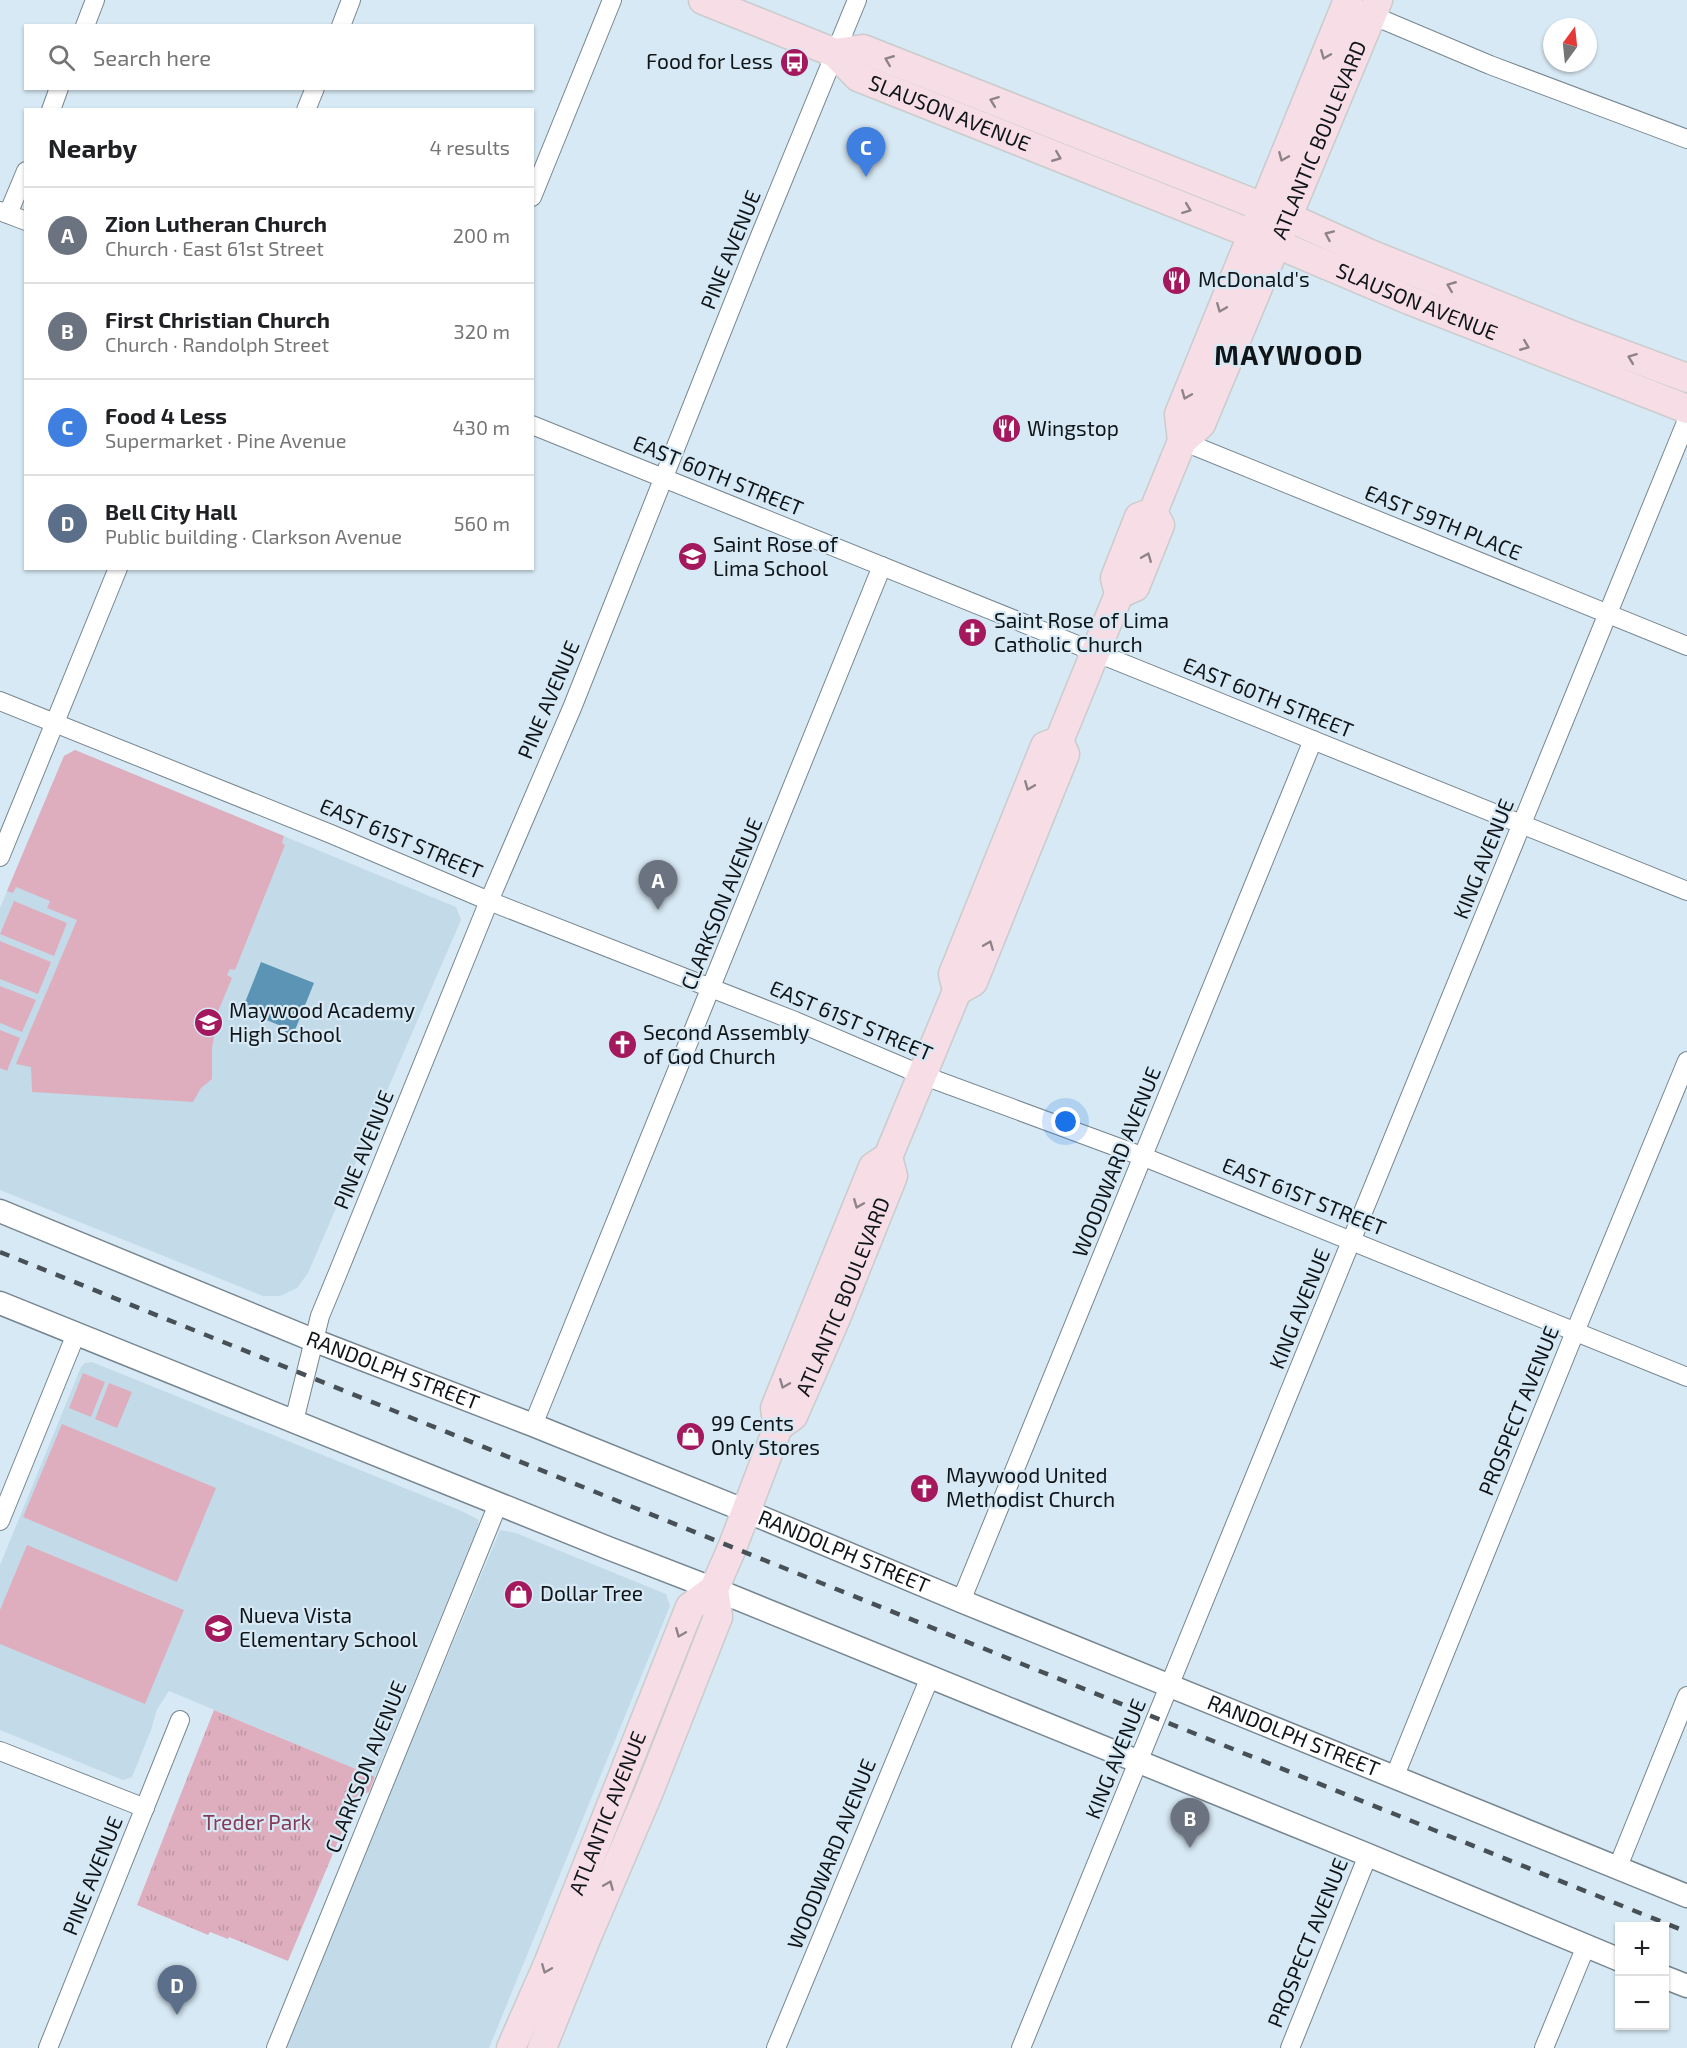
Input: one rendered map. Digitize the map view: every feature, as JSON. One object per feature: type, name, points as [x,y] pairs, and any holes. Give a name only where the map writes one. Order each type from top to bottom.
[{"type":"main road","points":[[704,0],[835,53]]},
{"type":"main road","name":"ATLANTIC BOULEVARD","points":[[744,1516],[778,1427],[793,1416],[836,1318],[893,1176],[888,1156],[957,990],[974,982],[1065,754],[1059,741],[1119,594],[1115,578],[1139,517],[1153,512],[1182,441],[1200,424],[1277,244],[1275,212],[1356,4]]},
{"type":"main road","name":"SLAUSON AVENUE","points":[[835,53],[863,49],[1275,212],[1370,254],[1549,326],[1687,378]]},
{"type":"main road","name":"SLAUSON AVENUE","points":[[835,53],[858,77],[1277,244],[1408,300],[1687,409]]},
{"type":"main road","name":"ATLANTIC BOULEVARD","points":[[1182,441],[1179,414],[1251,234],[1275,212]]},
{"type":"main road","name":"ATLANTIC AVENUE","points":[[543,2048],[718,1617],[714,1589],[744,1516]]},
{"type":"main road","name":"ATLANTIC AVENUE","points":[[512,2048],[548,1964],[690,1607],[714,1589]]},
{"type":"street","points":[[86,24],[95,0]]},
{"type":"street","points":[[342,24],[351,0]]},
{"type":"street","points":[[534,192],[612,0]]},
{"type":"street","name":"PINE AVENUE","points":[[294,1421],[320,1316],[489,901],[572,708],[662,478],[857,0]]},
{"type":"street","points":[[1356,4],[1490,65],[1687,139]]},
{"type":"street","points":[[52,108],[58,90]]},
{"type":"street","points":[[307,108],[314,90]]},
{"type":"street","points":[[24,175],[4,212],[24,220]]},
{"type":"street","name":"KING AVENUE","points":[[1022,2048],[1687,420]]},
{"type":"street","name":"EAST 60TH STREET","points":[[534,426],[1687,891]]},
{"type":"street","name":"EAST 59TH PLACE","points":[[1182,441],[1687,646]]},
{"type":"street","name":"CLARKSON AVENUE","points":[[533,1425],[882,566]]},
{"type":"street","points":[[0,857],[117,570]]},
{"type":"street","name":"EAST 61ST STREET","points":[[0,701],[331,834],[489,901],[712,988],[922,1076],[1144,1157],[1687,1377]]},
{"type":"street","name":"WOODWARD AVENUE","points":[[961,1601],[1313,740]]},
{"type":"street","name":"PROSPECT AVENUE","points":[[1394,1778],[1687,1061]]},
{"type":"street","name":"RANDOLPH STREET","points":[[0,1210],[313,1340],[533,1425],[744,1516],[961,1601],[1687,1896]]},
{"type":"street","points":[[0,1303],[714,1589],[1615,1958]]},
{"type":"street","points":[[0,1521],[76,1334]]},
{"type":"street","name":"CLARKSON AVENUE","points":[[276,2048],[498,1504]]},
{"type":"street","name":"WOODWARD AVENUE","points":[[776,2048],[930,1677]]},
{"type":"street","points":[[1617,1869],[1687,1696]]},
{"type":"street","name":"PINE AVENUE","points":[[48,2048],[180,1720]]},
{"type":"street","points":[[0,1751],[145,1808]]},
{"type":"street","name":"PROSPECT AVENUE","points":[[1290,2048],[1368,1855]]},
{"type":"street","points":[[1544,2048],[1586,1946]]},
{"type":"street","points":[[1669,1979],[1687,1986]]},
{"type":"shaded area","name":"Maywood Academy High School","points":[[75,750],[456,907],[461,920],[308,1273],[297,1288],[280,1296],[263,1296],[0,1190],[0,908],[64,756]]},
{"type":"shaded area","name":"Nueva Vista Elementary School","points":[[92,1362],[479,1520],[375,1777],[169,1691],[157,1709],[132,1777],[123,1780],[0,1730],[0,1565],[81,1367],[85,1363]]},
{"type":"shaded area","points":[[500,1530],[516,1533],[666,1594],[670,1606],[489,2048],[284,2048]]},
{"type":"green space","points":[[75,750],[284,836],[282,843],[285,845],[235,970],[230,969],[227,975],[232,978],[217,1014],[212,1048],[212,1079],[201,1088],[193,1102],[32,1092],[31,1067],[16,1064],[77,920],[47,908],[50,901],[16,887],[13,893],[7,891],[64,756]]},
{"type":"green space","points":[[14,901],[67,923],[54,956],[0,934]]},
{"type":"green space","points":[[0,941],[51,962],[38,994],[0,979]]},
{"type":"green space","points":[[0,986],[36,1000],[22,1032],[0,1023]]},
{"type":"green space","points":[[0,1030],[20,1038],[7,1071],[0,1068]]},
{"type":"green space","points":[[83,1373],[105,1382],[91,1417],[69,1408]]},
{"type":"green space","points":[[109,1383],[132,1392],[117,1428],[95,1419]]},
{"type":"green space","points":[[62,1424],[216,1488],[177,1582],[23,1517]]},
{"type":"green space","points":[[27,1545],[184,1610],[145,1704],[0,1644],[0,1610]]},
{"type":"green space","name":"Treder Park","points":[[214,1710],[375,1777],[369,1792],[357,1796],[288,1961],[229,1937],[228,1939],[210,1932],[208,1935],[137,1905]]},
{"type":"water","points":[[261,962],[314,983],[291,1040],[283,1037],[286,1028],[242,1010]]},
{"type":"railway","points":[[0,1252],[1687,1932]]},
{"type":"place","name":"Food for Less","points":[[794,62]]},
{"type":"place","name":"Food 4 Less","points":[[866,177]]},
{"type":"place","name":"McDonald's","points":[[1177,280]]},
{"type":"place","name":"Wingstop","points":[[1006,429]]},
{"type":"place","name":"Saint Rose of Lima School","points":[[692,557]]},
{"type":"place","name":"Saint Rose of Lima Catholic Church","points":[[973,633]]},
{"type":"place","name":"Zion Lutheran Church","points":[[658,910]]},
{"type":"place","name":"Maywood Academy High School","points":[[208,1023]]},
{"type":"place","name":"Second Assembly of God Church","points":[[622,1045]]},
{"type":"place","name":"99 Cents Only Stores","points":[[690,1436]]},
{"type":"place","name":"Maywood United Methodist Church","points":[[925,1488]]},
{"type":"place","name":"Dollar Tree","points":[[519,1594]]},
{"type":"place","name":"Nueva Vista Elementary School","points":[[218,1628]]},
{"type":"place","name":"First Christian Church","points":[[1190,1848]]},
{"type":"place","name":"Bell City Hall","points":[[177,2015]]},
{"type":"district","name":"MAYWOOD","points":[[1289,356]]}]
